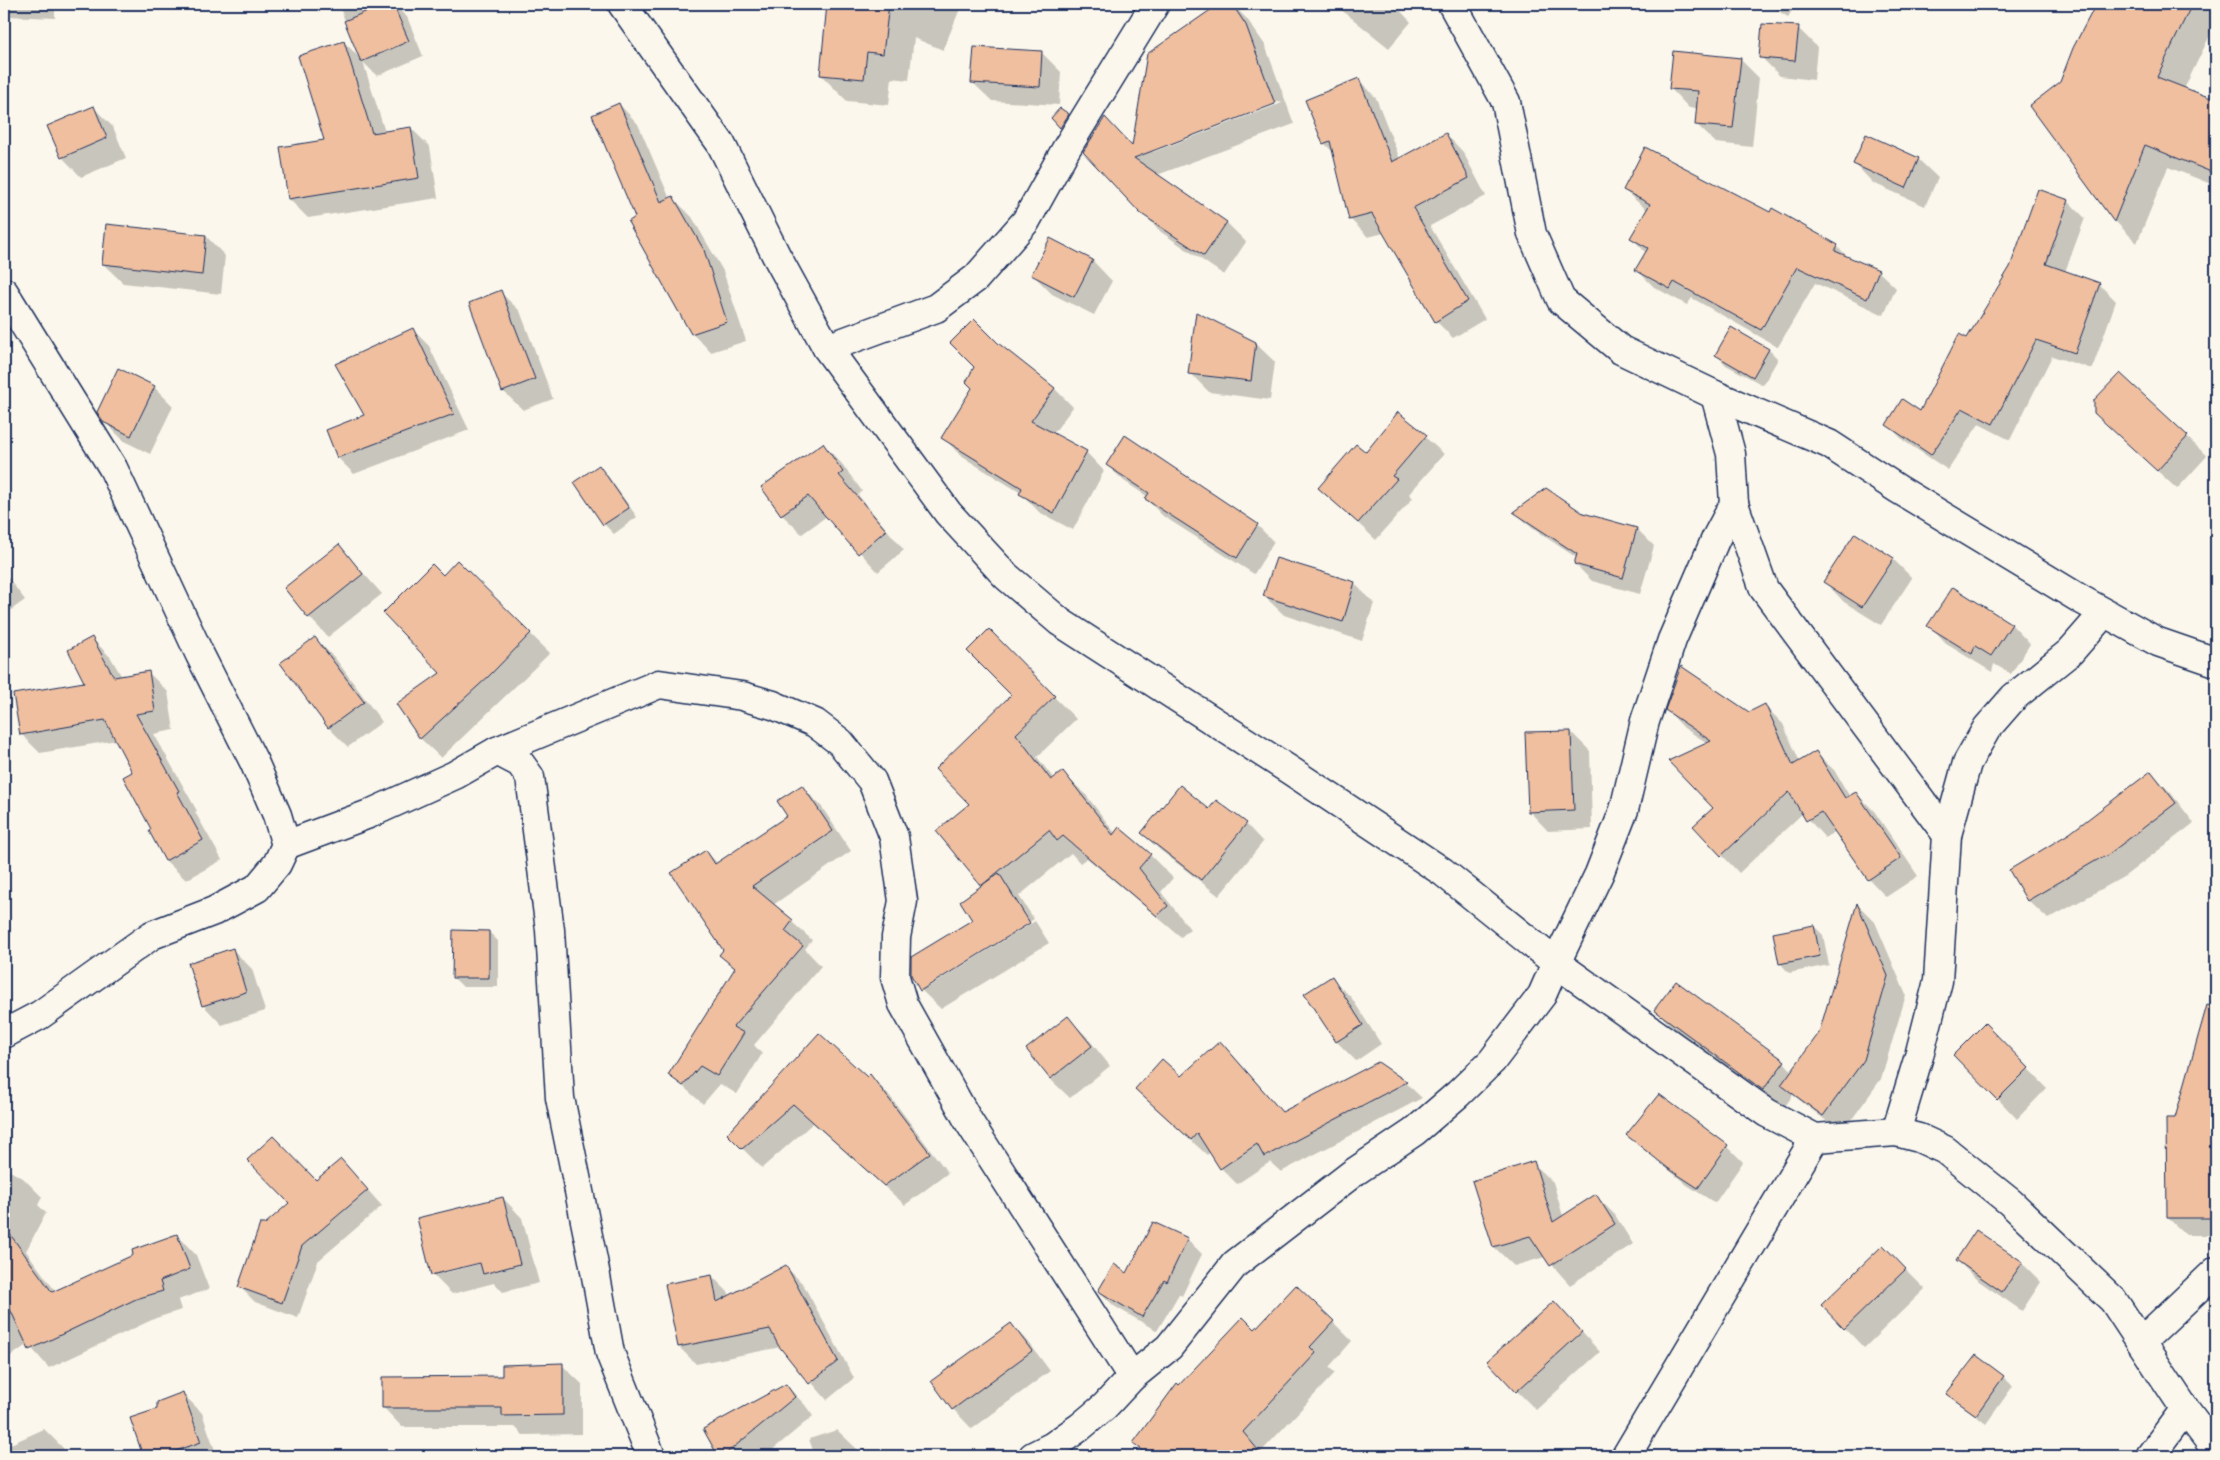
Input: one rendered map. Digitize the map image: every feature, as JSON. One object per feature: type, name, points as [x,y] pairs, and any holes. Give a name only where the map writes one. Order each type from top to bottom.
[{"type":"street","points":[[622,4],[721,144],[776,255],[828,348],[948,513],[1006,576],[1060,622],[1443,872],[1556,963],[1715,1078],[1767,1113],[1815,1138],[1896,1132],[1919,1138],[1945,1150],[2010,1202],[2113,1300],[2142,1341],[2185,1409],[2216,1450]]},
{"type":"street","points":[[828,348],[936,308],[976,278],[1026,221],[1066,149],[1155,4]]},
{"type":"street","points":[[1452,4],[1506,102],[1532,234],[1561,300],[1622,350],[1715,395],[1829,444],[1898,489],[2104,613],[2158,642],[2216,662]]},
{"type":"street","points":[[4,292],[113,468],[200,655],[254,762],[277,815],[286,845],[277,864],[257,888],[214,911],[152,935],[40,1015],[4,1034]]},
{"type":"street","points":[[1715,395],[1731,454],[1734,504],[1764,589],[1947,835]]},
{"type":"street","points":[[1033,1456],[1053,1446],[1080,1427],[1105,1406],[1132,1377],[1169,1347],[1234,1264],[1353,1173],[1414,1132],[1458,1094],[1492,1061],[1542,995],[1599,874],[1624,810],[1645,721],[1672,640],[1716,538],[1734,504]]},
{"type":"street","points":[[1896,1132],[1919,1056],[1938,981],[1947,835],[1967,763],[1987,728],[2014,697],[2070,652],[2104,613]]},
{"type":"street","points":[[286,845],[378,810],[455,775],[497,752],[659,684],[742,696],[773,704],[815,723],[840,742],[872,781],[894,837],[903,901],[896,937],[895,977],[903,1004],[969,1122],[1132,1377]]},
{"type":"street","points":[[497,752],[520,763],[530,777],[550,930],[560,1098],[610,1353],[651,1456]]},
{"type":"street","points":[[1626,1456],[1815,1138]]},
{"type":"street","points":[[2142,1341],[2216,1270]]},
{"type":"street","points":[[2150,1456],[2185,1409]]},
{"type":"building","points":[[384,4],[393,4],[409,41],[361,62],[344,21]]},
{"type":"building","points":[[827,4],[889,4],[883,54],[867,52],[864,79],[820,75]]},
{"type":"building","points":[[1219,4],[1232,4],[1246,25],[1275,104],[1134,158],[1227,222],[1204,256],[1140,213],[1083,152],[1105,117],[1132,146],[1147,54]]},
{"type":"building","points":[[2096,4],[2192,4],[2157,77],[2216,100],[2216,174],[2145,145],[2114,222],[2029,106],[2060,82],[2073,48]]},
{"type":"building","points":[[1762,24],[1799,26],[1795,61],[1759,58]]},
{"type":"building","points":[[344,41],[372,133],[411,127],[419,178],[288,199],[280,147],[324,140],[298,56]]},
{"type":"building","points":[[974,47],[1042,51],[1040,87],[971,83]]},
{"type":"building","points":[[1673,51],[1741,58],[1733,128],[1695,125],[1698,91],[1669,89]]},
{"type":"building","points":[[1359,78],[1392,162],[1446,133],[1469,178],[1413,208],[1468,301],[1435,322],[1372,214],[1349,220],[1330,141],[1323,144],[1305,100]]},
{"type":"building","points":[[619,103],[661,202],[673,196],[704,250],[727,322],[691,334],[628,222],[635,217],[592,115]]},
{"type":"building","points":[[94,106],[107,138],[61,158],[47,126]]},
{"type":"building","points":[[1060,108],[1069,114],[1060,128],[1051,118]]},
{"type":"building","points":[[1866,134],[1919,158],[1906,188],[1853,164]]},
{"type":"building","points":[[1645,147],[1770,212],[1772,208],[1838,245],[1835,251],[1879,270],[1867,299],[1797,267],[1761,330],[1674,282],[1670,289],[1635,270],[1648,248],[1630,238],[1650,204],[1623,190]]},
{"type":"building","points":[[2038,189],[2069,200],[2046,264],[2100,283],[2075,353],[2036,340],[1993,424],[1962,408],[1931,455],[1886,425],[1902,399],[1920,411],[1959,334],[1967,338],[2010,267]]},
{"type":"building","points":[[106,224],[206,235],[202,275],[102,264]]},
{"type":"building","points":[[1050,238],[1093,260],[1074,297],[1031,275]]},
{"type":"building","points":[[501,290],[535,379],[502,392],[469,303]]},
{"type":"building","points":[[1196,312],[1256,342],[1251,381],[1188,374]]},
{"type":"building","points":[[974,319],[998,343],[1055,388],[1031,421],[1087,451],[1054,513],[1019,494],[1022,488],[941,438],[972,388],[966,382],[974,367],[950,343]]},
{"type":"building","points":[[1731,327],[1769,349],[1753,377],[1715,355]]},
{"type":"building","points":[[413,328],[454,414],[337,458],[326,430],[364,415],[335,364]]},
{"type":"building","points":[[118,368],[155,386],[131,436],[103,422],[97,412]]},
{"type":"building","points":[[2120,373],[2188,436],[2157,471],[2094,413],[2094,400]]},
{"type":"building","points":[[1398,412],[1427,435],[1392,476],[1397,479],[1358,523],[1318,488],[1356,444],[1366,452]]},
{"type":"building","points":[[1125,435],[1258,524],[1237,558],[1145,499],[1149,493],[1106,465]]},
{"type":"building","points":[[823,443],[843,472],[839,475],[886,530],[858,554],[808,496],[781,515],[761,487]]},
{"type":"building","points":[[599,465],[629,508],[603,525],[574,482]]},
{"type":"building","points":[[1546,488],[1583,513],[1637,528],[1623,578],[1574,564],[1577,554],[1513,512]]},
{"type":"building","points":[[1855,533],[1894,558],[1862,607],[1823,582]]},
{"type":"building","points":[[339,544],[363,574],[308,618],[284,588]]},
{"type":"building","points":[[1276,558],[1355,582],[1343,622],[1263,596]]},
{"type":"building","points":[[457,560],[531,633],[489,676],[420,739],[396,704],[440,673],[383,613],[432,564],[443,575]]},
{"type":"building","points":[[1953,587],[2012,624],[1991,656],[1975,646],[1972,654],[1927,626]]},
{"type":"building","points":[[989,629],[1055,696],[1016,734],[1051,780],[1063,771],[1113,835],[1119,827],[1151,854],[1139,868],[1168,906],[1157,916],[1063,836],[1057,841],[1049,830],[981,886],[936,831],[969,804],[935,769],[1011,695],[967,651]]},
{"type":"building","points":[[92,637],[114,677],[149,671],[155,711],[136,714],[179,791],[177,792],[203,840],[165,861],[149,831],[151,829],[123,777],[132,772],[105,720],[20,735],[13,694],[84,682],[68,650]]},
{"type":"building","points":[[315,637],[364,702],[328,728],[280,663]]},
{"type":"building","points":[[1681,666],[1749,712],[1765,704],[1793,765],[1816,751],[1845,798],[1856,792],[1901,858],[1868,880],[1821,812],[1806,821],[1789,792],[1721,856],[1693,826],[1713,808],[1668,761],[1711,741],[1665,710]]},
{"type":"building","points":[[1571,731],[1574,810],[1528,812],[1525,732]]},
{"type":"building","points":[[2151,771],[2176,803],[2105,857],[2027,901],[2009,870],[2070,833]]},
{"type":"building","points":[[802,785],[833,831],[752,886],[793,920],[785,931],[803,946],[733,1027],[744,1033],[717,1076],[700,1066],[683,1086],[668,1075],[735,968],[719,955],[723,950],[671,873],[706,850],[715,864],[787,816],[777,801]]},
{"type":"building","points":[[1180,785],[1209,809],[1216,800],[1247,823],[1201,880],[1141,833]]},
{"type":"building","points":[[999,873],[1030,923],[920,991],[911,975],[911,957],[972,920],[960,901]]},
{"type":"building","points":[[1857,903],[1888,976],[1864,1060],[1823,1116],[1781,1085],[1819,1033]]},
{"type":"building","points":[[1814,925],[1820,956],[1779,964],[1773,933]]},
{"type":"building","points":[[453,930],[489,931],[489,978],[452,978]]},
{"type":"building","points":[[233,948],[246,992],[202,1006],[188,963]]},
{"type":"building","points":[[1332,976],[1363,1025],[1336,1042],[1304,994]]},
{"type":"building","points":[[1676,981],[1785,1061],[1763,1090],[1654,1010]]},
{"type":"building","points":[[2207,1005],[2216,1007],[2216,1218],[2167,1218],[2166,1118],[2175,1118]]},
{"type":"building","points":[[1068,1016],[1092,1046],[1050,1079],[1026,1049]]},
{"type":"building","points":[[1985,1023],[2029,1068],[1997,1100],[1953,1055]]},
{"type":"building","points":[[819,1033],[867,1077],[870,1074],[930,1153],[884,1186],[793,1104],[742,1149],[727,1134]]},
{"type":"building","points":[[1220,1041],[1282,1112],[1378,1062],[1407,1082],[1264,1157],[1257,1144],[1220,1169],[1197,1133],[1191,1140],[1135,1089],[1162,1059],[1181,1076]]},
{"type":"building","points":[[1659,1094],[1728,1145],[1698,1188],[1669,1169],[1626,1135]]},
{"type":"building","points":[[273,1136],[316,1180],[341,1159],[368,1190],[302,1246],[282,1303],[238,1287],[260,1224],[265,1224],[289,1203],[247,1160]]},
{"type":"building","points":[[1534,1161],[1553,1222],[1596,1194],[1615,1224],[1550,1266],[1530,1236],[1493,1247],[1472,1181]]},
{"type":"building","points":[[503,1197],[520,1264],[483,1274],[480,1263],[431,1275],[417,1218]]},
{"type":"building","points":[[1153,1222],[1188,1238],[1167,1282],[1164,1280],[1142,1317],[1098,1291],[1114,1264],[1127,1273]]},
{"type":"building","points":[[4,1226],[52,1292],[133,1255],[132,1250],[177,1234],[190,1269],[160,1281],[163,1291],[136,1299],[29,1350],[4,1296]]},
{"type":"building","points":[[1976,1230],[2023,1262],[2002,1292],[1956,1260]]},
{"type":"building","points":[[1883,1245],[1906,1269],[1844,1329],[1821,1305]]},
{"type":"building","points":[[786,1265],[838,1361],[809,1384],[778,1345],[770,1329],[678,1347],[665,1284],[712,1275],[717,1302]]},
{"type":"building","points":[[1296,1285],[1334,1321],[1310,1347],[1316,1353],[1243,1432],[1263,1456],[1150,1456],[1133,1443],[1177,1383],[1179,1385],[1243,1317],[1255,1329]]},
{"type":"building","points":[[1554,1301],[1582,1332],[1516,1392],[1487,1361]]},
{"type":"building","points":[[1011,1323],[1032,1351],[952,1410],[931,1381]]},
{"type":"building","points":[[1976,1355],[2004,1376],[1976,1415],[1946,1394]]},
{"type":"building","points":[[563,1363],[563,1415],[502,1416],[502,1408],[382,1408],[382,1377],[502,1376],[502,1365]]},
{"type":"building","points":[[786,1384],[795,1397],[723,1456],[718,1456],[703,1429]]},
{"type":"building","points":[[183,1392],[201,1442],[162,1456],[143,1456],[130,1418],[157,1409],[157,1402]]}]
